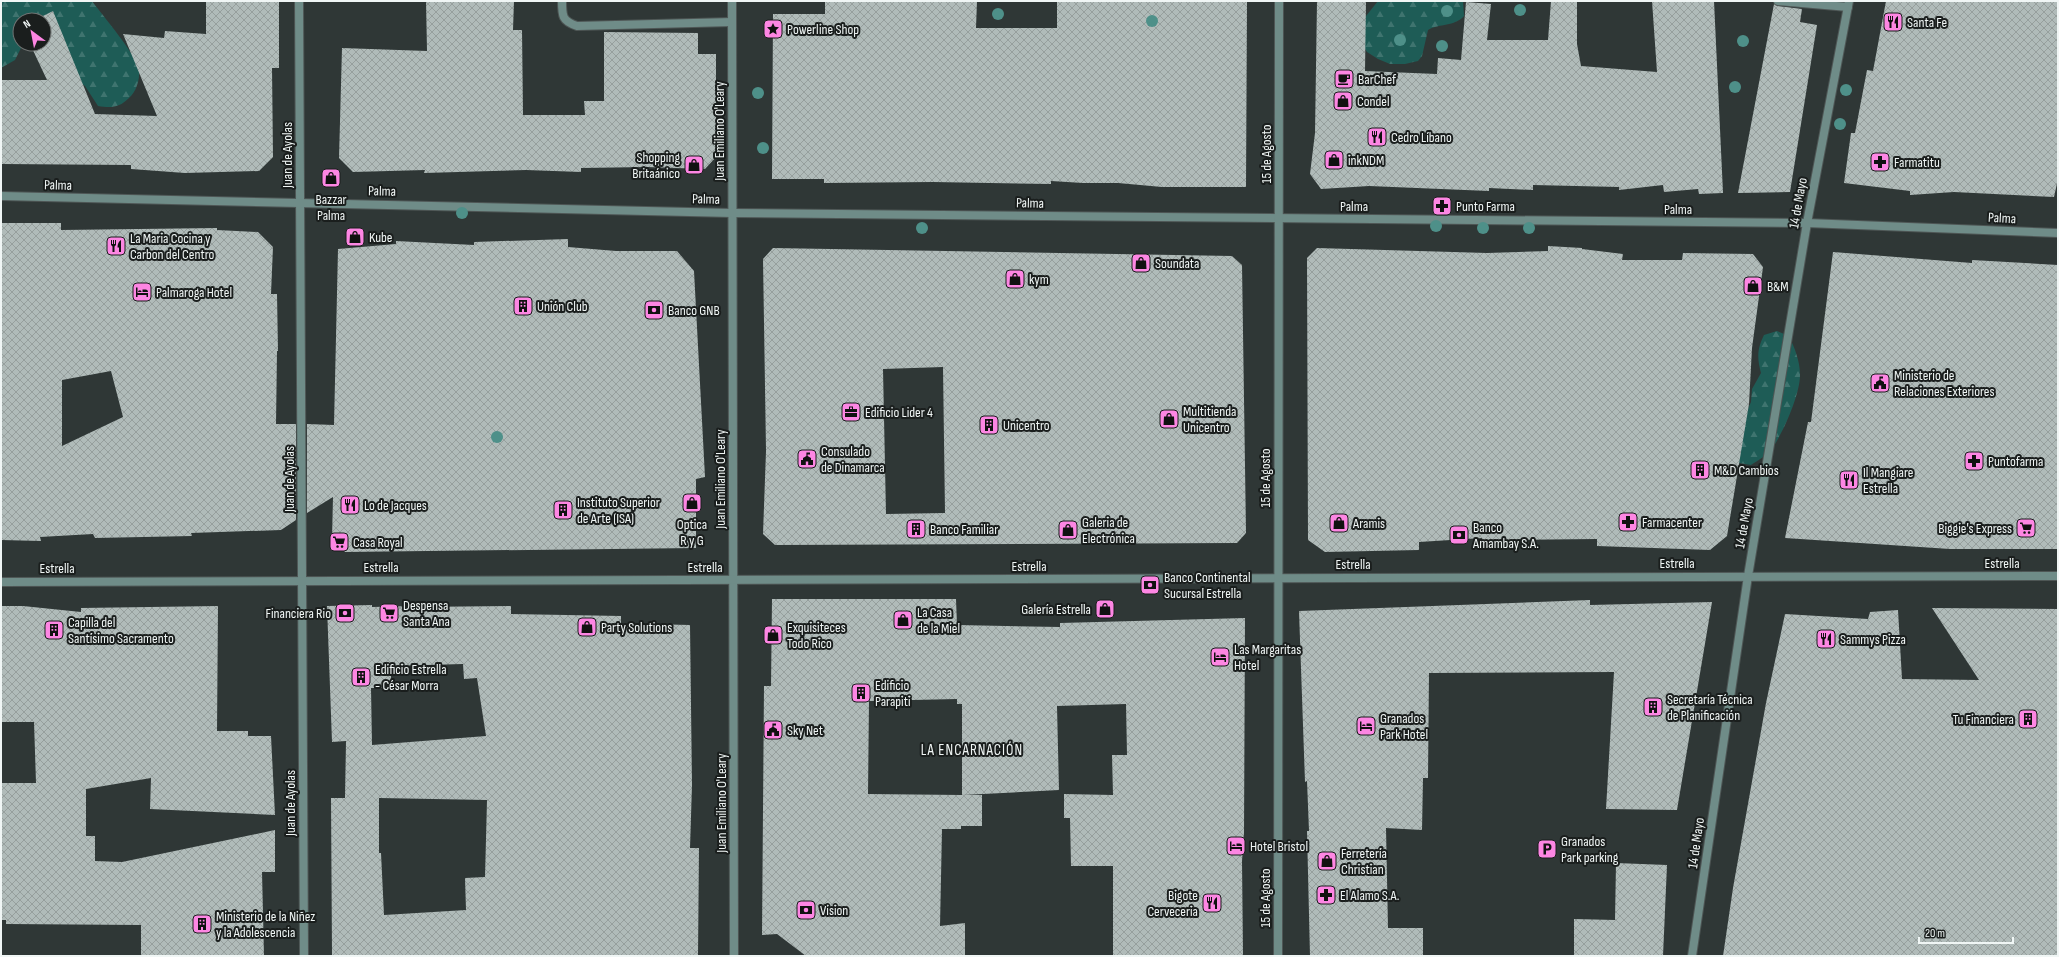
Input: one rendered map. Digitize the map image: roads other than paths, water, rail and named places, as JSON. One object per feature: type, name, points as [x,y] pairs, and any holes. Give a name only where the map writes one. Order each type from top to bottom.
[{"type":"street","name":"Juan de Ayolas","points":[[299,1],[304,956]]},
{"type":"street","points":[[562,1],[562,14],[568,23],[577,26],[732,22]]},
{"type":"street","name":"Juan Emiliano O'Leary","points":[[732,1],[734,956]]},
{"type":"street","name":"15 de Agosto","points":[[1278,956],[1279,1]]},
{"type":"street","points":[[1778,1],[1848,4]]},
{"type":"street","name":"14 de Mayo","points":[[1692,956],[1748,576],[1807,223],[1848,4]]},
{"type":"street","name":"Palma","points":[[1,196],[732,213],[1807,223],[2058,233]]},
{"type":"street","name":"Estrella","points":[[1,582],[2058,576]]},
{"type":"place","name":"Santa Fe","points":[[1893,22]]},
{"type":"place","name":"Powerline Shop","points":[[773,29]]},
{"type":"place","name":"BarChef","points":[[1344,79]]},
{"type":"place","name":"Condel","points":[[1343,101]]},
{"type":"place","name":"Cedro Líbano","points":[[1377,137]]},
{"type":"place","name":"inkNDM","points":[[1334,160]]},
{"type":"place","name":"Farmatitu","points":[[1880,162]]},
{"type":"place","name":"Shopping Britaánico","points":[[694,165]]},
{"type":"place","name":"Bazzar Palma","points":[[331,178]]},
{"type":"place","name":"Punto Farma","points":[[1442,206]]},
{"type":"place","name":"Kube","points":[[355,237]]},
{"type":"place","name":"La Maria Cocina y Carbon del Centro","points":[[116,246]]},
{"type":"place","name":"Soundata","points":[[1141,263]]},
{"type":"place","name":"kym","points":[[1015,279]]},
{"type":"place","name":"B&M","points":[[1753,286]]},
{"type":"place","name":"Palmaroga Hotel","points":[[142,292]]},
{"type":"place","name":"Unión Club","points":[[523,306]]},
{"type":"place","name":"Banco GNB","points":[[654,310]]},
{"type":"place","name":"Ministerio de Relaciones Exteriores","points":[[1880,383]]},
{"type":"place","name":"Edificio Lider 4","points":[[851,412]]},
{"type":"place","name":"Multitienda Unicentro","points":[[1169,419]]},
{"type":"place","name":"Unicentro","points":[[989,425]]},
{"type":"place","name":"Consulado de Dinamarca","points":[[807,459]]},
{"type":"place","name":"Puntofarma","points":[[1974,461]]},
{"type":"place","name":"M&D Cambios","points":[[1700,470]]},
{"type":"place","name":"Il Mangiare Estrella","points":[[1849,480]]},
{"type":"place","name":"Optica R y G","points":[[692,503]]},
{"type":"place","name":"Lo de Jacques","points":[[350,505]]},
{"type":"place","name":"Instituto Superior de Arte (ISA)","points":[[563,510]]},
{"type":"place","name":"Farmacenter","points":[[1628,522]]},
{"type":"place","name":"Aramis","points":[[1339,523]]},
{"type":"place","name":"Biggie's Express","points":[[2026,528]]},
{"type":"place","name":"Banco Familiar","points":[[916,529]]},
{"type":"place","name":"Galeria de Electrónica","points":[[1068,530]]},
{"type":"place","name":"Banco Amambay S.A.","points":[[1459,535]]},
{"type":"place","name":"Casa Royal","points":[[339,542]]},
{"type":"place","name":"Banco Continental Sucursal Estrella","points":[[1150,585]]},
{"type":"place","name":"Galería Estrella","points":[[1105,609]]},
{"type":"place","name":"Financiera Rio","points":[[345,613]]},
{"type":"place","name":"Despensa Santa Ana","points":[[389,613]]},
{"type":"place","name":"La Casa de la Miel","points":[[903,620]]},
{"type":"place","name":"Party Solutions","points":[[587,627]]},
{"type":"place","name":"Capilla del Santísimo Sacramento","points":[[54,630]]},
{"type":"place","name":"Exquisiteces Todo Rico","points":[[773,635]]},
{"type":"place","name":"Sammys Pizza","points":[[1826,639]]},
{"type":"place","name":"Las Margaritas Hotel","points":[[1220,657]]},
{"type":"place","name":"Edificio Estrella - César Morra","points":[[361,677]]},
{"type":"place","name":"Edificio Parapiti","points":[[861,693]]},
{"type":"place","name":"Secretaría Técnica de Planificación","points":[[1653,707]]},
{"type":"place","name":"Tu Financiera","points":[[2028,719]]},
{"type":"place","name":"Granados Park Hotel","points":[[1366,726]]},
{"type":"place","name":"Sky Net","points":[[773,730]]},
{"type":"place","name":"Hotel Bristol","points":[[1236,846]]},
{"type":"place","name":"Granados Park parking","points":[[1547,849]]},
{"type":"place","name":"Ferretería Christian","points":[[1327,861]]},
{"type":"place","name":"El Alamo S.A.","points":[[1326,895]]},
{"type":"place","name":"Bigote Cerveceria","points":[[1212,903]]},
{"type":"place","name":"Vision","points":[[806,910]]},
{"type":"place","name":"Ministerio de la Niñez y la Adolescencia","points":[[202,924]]},
{"type":"district","name":"LA ENCARNACIÓN","points":[[972,750]]}]
